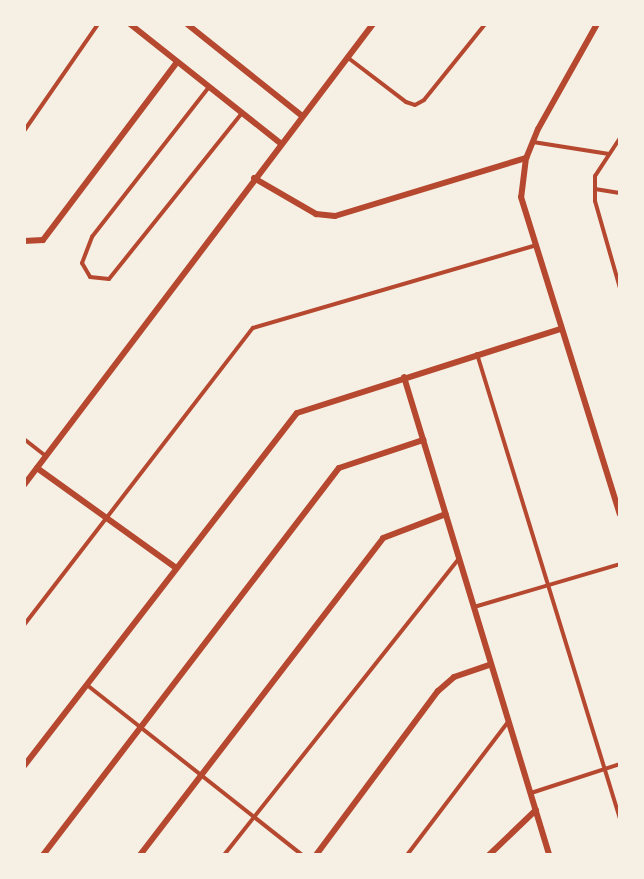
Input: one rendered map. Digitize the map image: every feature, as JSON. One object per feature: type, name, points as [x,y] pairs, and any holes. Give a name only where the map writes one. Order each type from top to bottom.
[{"type":"street","points":[[130,24],[280,143]]},
{"type":"street","points":[[187,24],[302,115]]},
{"type":"street","points":[[24,485],[280,143],[374,24]]},
{"type":"street","points":[[597,24],[533,142],[526,158],[521,196],[534,246],[620,514]]},
{"type":"street","points":[[24,241],[43,240],[177,62]]},
{"type":"street","points":[[254,178],[316,214],[335,216],[526,158]]},
{"type":"street","points":[[24,766],[294,416],[404,377],[561,329]]},
{"type":"street","points":[[404,377],[549,855]]},
{"type":"street","points":[[43,855],[142,729],[339,468],[423,440]]},
{"type":"street","points":[[37,468],[176,568]]},
{"type":"street","points":[[140,855],[383,538],[446,514]]},
{"type":"street","points":[[316,855],[438,691],[454,677],[491,664]]},
{"type":"street","points":[[489,855],[536,810]]},
{"type":"lane","points":[[24,131],[98,24]]},
{"type":"lane","points":[[347,57],[406,102],[415,105],[424,100],[485,24]]},
{"type":"lane","points":[[209,87],[92,237],[82,263],[90,277],[109,279],[242,113]]},
{"type":"lane","points":[[620,138],[595,176],[595,201],[620,288]]},
{"type":"lane","points":[[533,142],[609,154]]},
{"type":"lane","points":[[595,189],[620,193]]},
{"type":"lane","points":[[24,625],[253,328],[534,246]]},
{"type":"lane","points":[[477,354],[620,818]]},
{"type":"lane","points":[[24,439],[46,456]]},
{"type":"lane","points":[[224,855],[459,559]]},
{"type":"lane","points":[[474,607],[620,564]]},
{"type":"lane","points":[[87,684],[302,855]]},
{"type":"lane","points":[[407,855],[509,722]]},
{"type":"lane","points":[[531,793],[620,764]]}]
